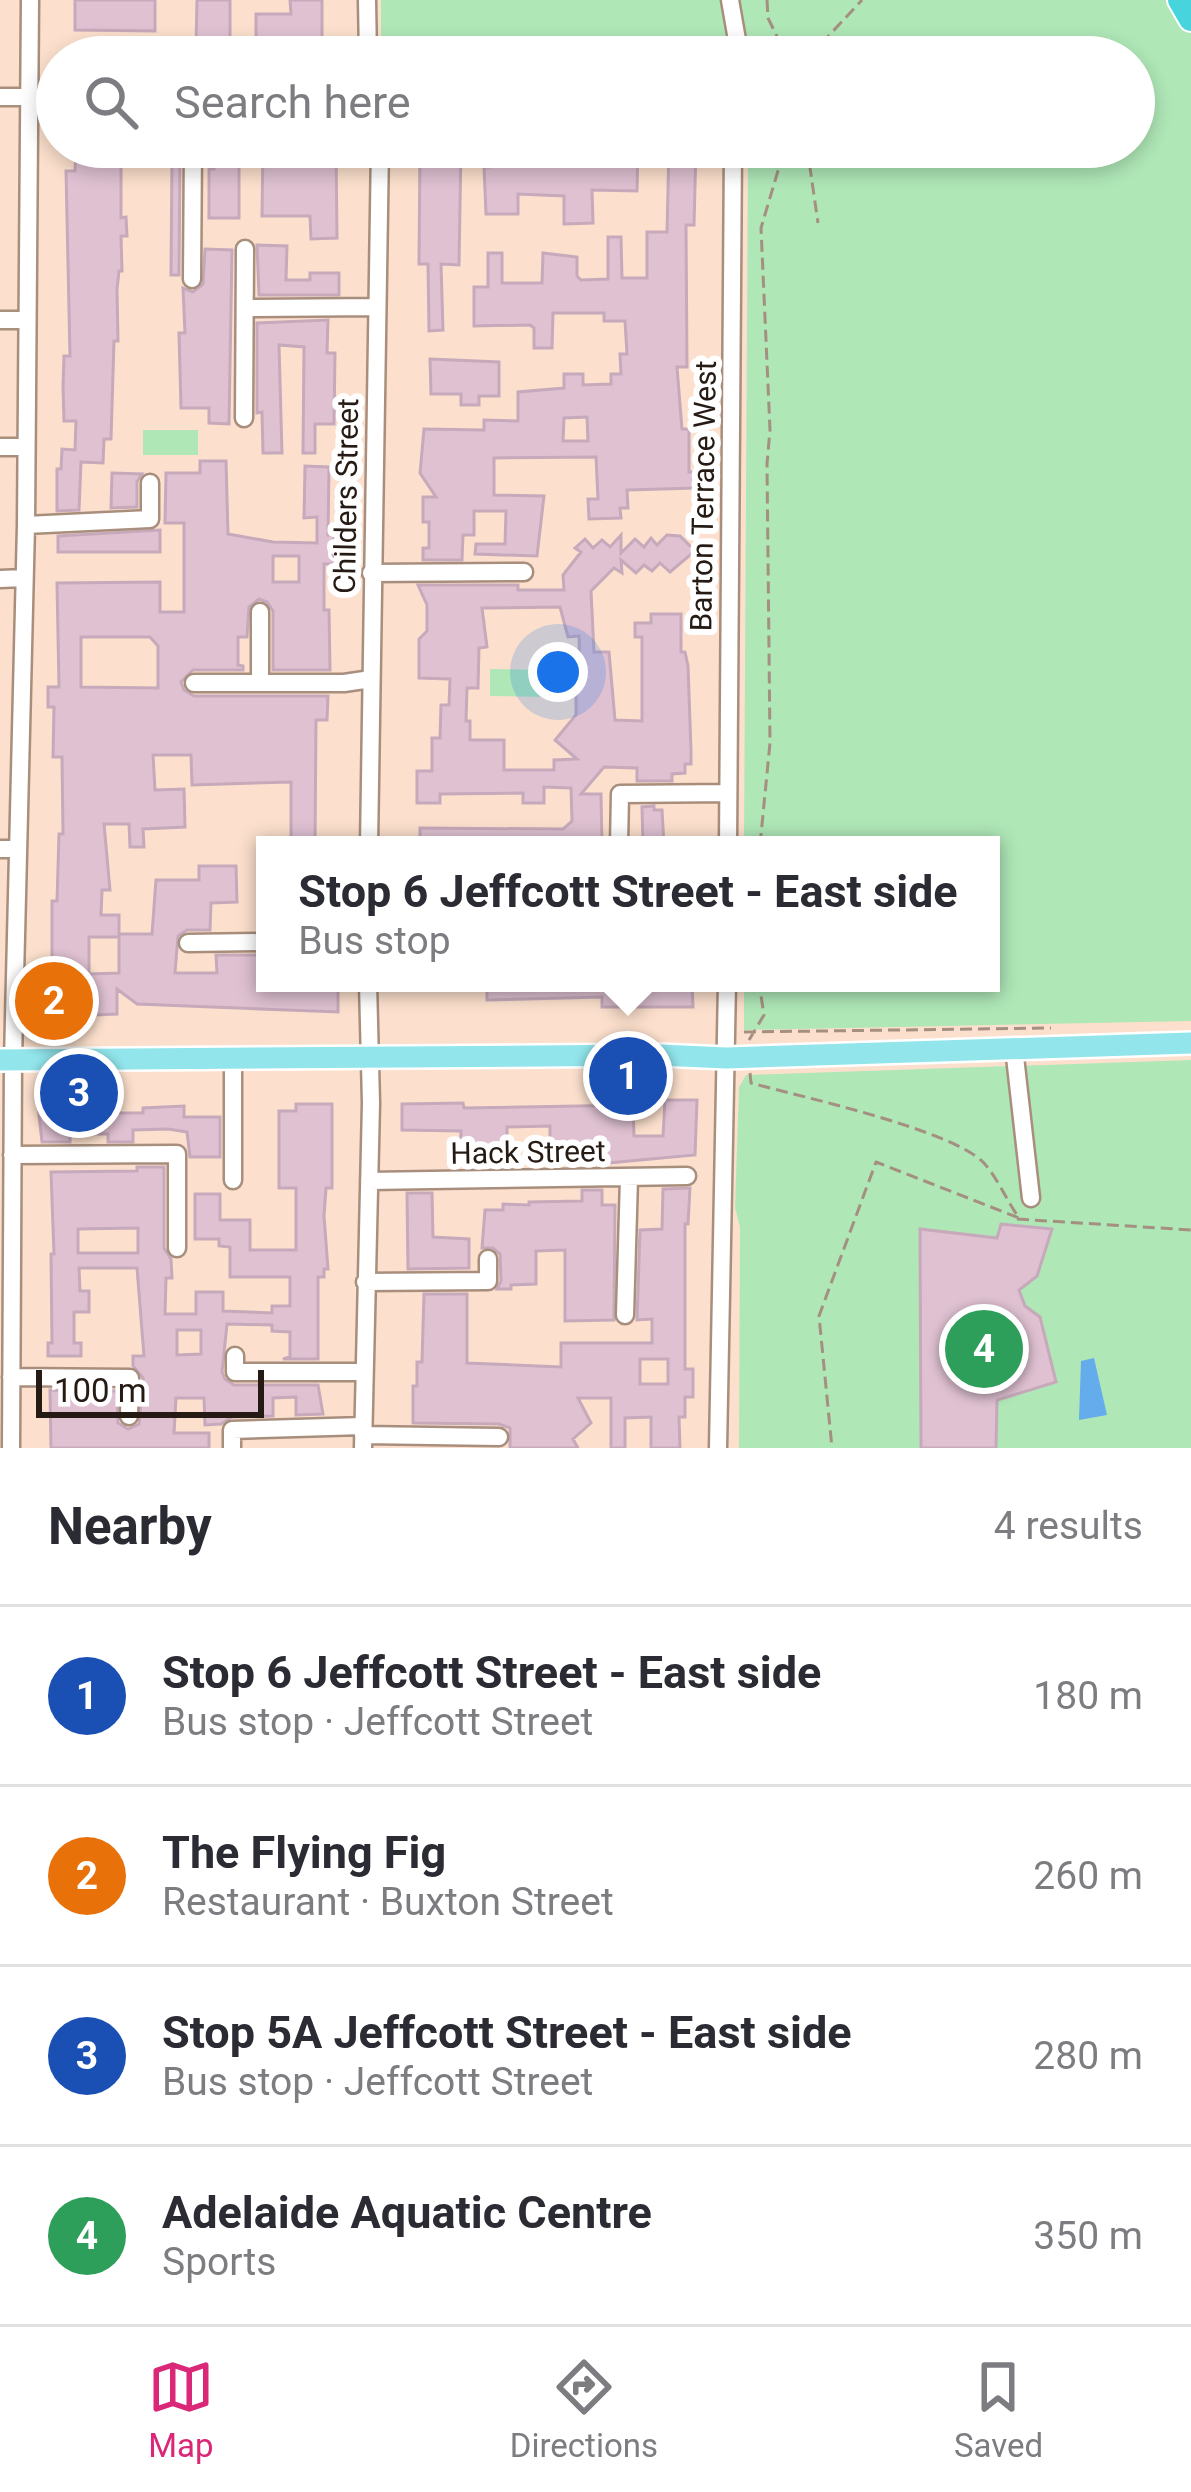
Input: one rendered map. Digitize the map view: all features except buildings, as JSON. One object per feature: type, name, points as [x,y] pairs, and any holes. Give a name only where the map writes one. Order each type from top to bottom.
[{"type":"highway","points":[[1180,0],[1191,19]]},
{"type":"main road","points":[[6,1060],[660,1054],[726,1058],[1191,1043]]},
{"type":"street","points":[[11,1448],[12,1155],[6,1060],[9,849],[26,525],[29,0]]},
{"type":"street","points":[[367,0],[368,36]]},
{"type":"street","points":[[730,0],[736,36]]},
{"type":"street","points":[[0,98],[36,97]]},
{"type":"street","points":[[192,279],[193,168]]},
{"type":"street","name":"Childers Street","points":[[369,836],[379,168]]},
{"type":"street","name":"Barton Terrace West","points":[[728,836],[733,168]]},
{"type":"street","points":[[244,418],[245,249]]},
{"type":"street","points":[[245,308],[375,307]]},
{"type":"street","points":[[0,320],[27,320]]},
{"type":"street","points":[[0,447],[26,447]]},
{"type":"street","points":[[26,525],[149,519],[150,483]]},
{"type":"street","points":[[371,573],[524,572]]},
{"type":"street","points":[[0,579],[24,578]]},
{"type":"street","points":[[260,612],[260,682]]},
{"type":"street","points":[[194,683],[370,679]]},
{"type":"street","points":[[620,836],[620,794],[728,794]]},
{"type":"street","points":[[188,943],[256,942]]},
{"type":"street","points":[[363,1436],[368,992]]},
{"type":"street","points":[[718,1448],[727,992]]},
{"type":"street","points":[[1014,1048],[1031,1198]]},
{"type":"street","points":[[233,1058],[233,1180]]},
{"type":"street","points":[[12,1155],[177,1154],[177,1248]]},
{"type":"street","name":"Hack Street","points":[[369,1181],[687,1176]]},
{"type":"street","points":[[625,1316],[629,1178]]},
{"type":"street","points":[[365,1282],[488,1281],[488,1259]]},
{"type":"street","points":[[235,1356],[236,1372],[364,1372]]},
{"type":"street","points":[[11,1378],[130,1378],[129,1416]]},
{"type":"street","points":[[232,1448],[232,1430],[499,1437]]},
{"type":"path","points":[[767,0],[768,18],[777,36]]},
{"type":"path","points":[[829,36],[862,0]]},
{"type":"path","points":[[761,836],[770,743],[766,464],[770,430],[760,261],[761,228],[779,168]]},
{"type":"path","points":[[810,168],[818,223]]},
{"type":"path","points":[[760,992],[764,1015],[747,1034],[1062,1028]]},
{"type":"path","points":[[751,1083],[877,1117],[961,1147],[983,1163],[1018,1218],[876,1162],[819,1316],[832,1448]]},
{"type":"green space","points":[[381,0],[725,0],[725,36],[381,36]]},
{"type":"green space","points":[[738,0],[1174,0],[1191,29],[1191,1021],[744,1030],[744,992],[1000,992],[1000,836],[744,836],[748,168],[1155,168],[1155,36],[742,36]]},
{"type":"green space","points":[[143,430],[198,430],[198,455],[143,455]]},
{"type":"green space","points":[[490,669],[545,670],[545,697],[490,696]]},
{"type":"green space","points":[[1191,1060],[1191,1448],[739,1448],[740,1227],[735,1208],[739,1087],[746,1075]]},
{"type":"water","points":[[1094,1358],[1107,1415],[1079,1420],[1081,1361]]},
{"type":"place","name":"The Flying Fig","points":[[54,1001]]},
{"type":"place","name":"Stop 6 Jeffcott Street - East side","points":[[628,1076]]},
{"type":"place","name":"Stop 5A Jeffcott Street - East side","points":[[79,1093]]},
{"type":"place","name":"Adelaide Aquatic Centre","points":[[984,1349]]}]
